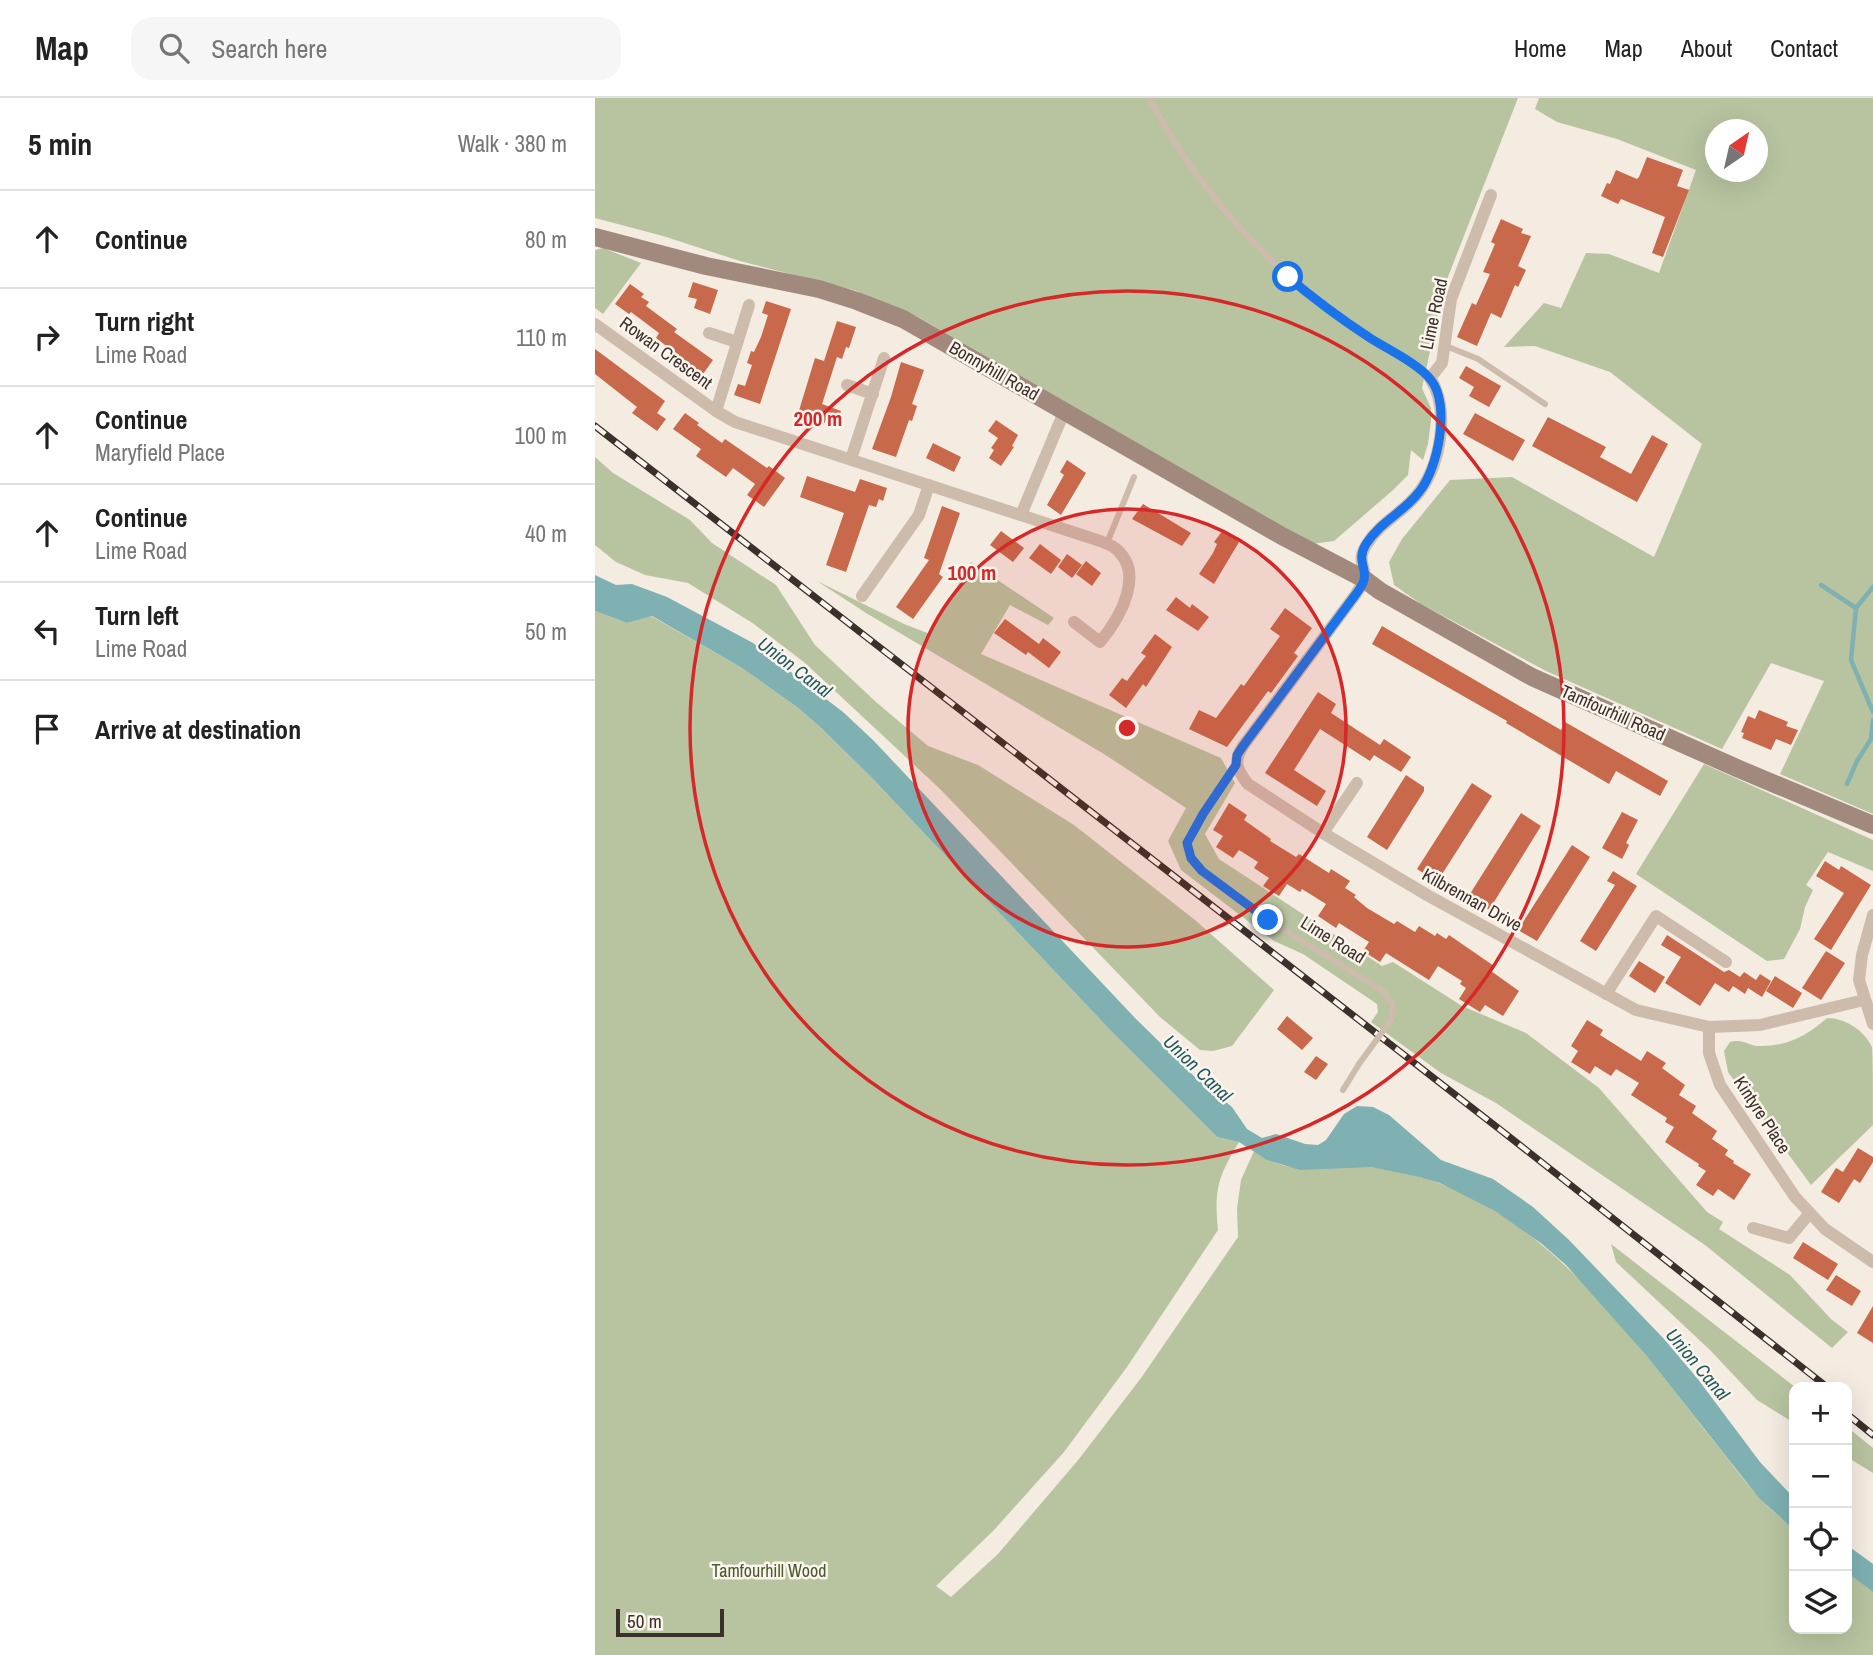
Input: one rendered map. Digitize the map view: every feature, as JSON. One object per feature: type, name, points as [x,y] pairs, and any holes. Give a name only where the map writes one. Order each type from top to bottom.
[{"type":"main road","name":"Bonnyhill Road","points":[[595,237],[706,266],[819,289],[904,320],[1282,536],[1364,579]]},
{"type":"main road","name":"Tamfourhill Road","points":[[1364,579],[1392,598],[1532,677],[1873,825]]},
{"type":"street","name":"Lime Road","points":[[1430,378],[1441,363],[1446,346],[1451,299],[1491,195]]},
{"type":"street","name":"Rowan Crescent","points":[[716,411],[748,305]]},
{"type":"street","name":"Rowan Crescent","points":[[595,324],[735,422],[1113,547],[1125,560],[1130,575],[1128,593],[1115,624],[1100,642],[1074,622]]},
{"type":"street","points":[[709,334],[737,342]]},
{"type":"street","points":[[851,459],[884,358]]},
{"type":"street","points":[[1236,765],[1237,755],[1243,746],[1356,594],[1364,579],[1360,558],[1365,546],[1376,530],[1420,492],[1430,472],[1441,424],[1437,393],[1430,378]]},
{"type":"street","points":[[847,385],[873,394]]},
{"type":"street","points":[[1021,515],[1064,412]]},
{"type":"street","points":[[863,596],[919,515],[929,485]]},
{"type":"street","name":"Kilbrennan Drive","points":[[1236,765],[1248,784],[1323,833],[1427,895],[1636,1010],[1709,1027],[1759,1025],[1864,1000]]},
{"type":"street","points":[[1323,833],[1357,783]]},
{"type":"street","points":[[1873,915],[1862,955],[1859,980],[1873,1024]]},
{"type":"street","points":[[1606,994],[1656,916],[1726,962]]},
{"type":"street","name":"Kintyre Place","points":[[1709,1027],[1709,1053],[1720,1086],[1794,1197],[1825,1229],[1873,1262]]},
{"type":"street","points":[[1753,1228],[1789,1238],[1809,1214]]},
{"type":"lane","points":[[1149,98],[1207,189],[1263,253],[1343,321],[1430,378]]},
{"type":"lane","points":[[1446,346],[1478,359],[1545,404]]},
{"type":"lane","points":[[1106,544],[1134,477]]},
{"type":"lane","name":"Lime Road","points":[[1236,765],[1187,843],[1191,858],[1202,871],[1268,920],[1383,991],[1395,1010],[1343,1090]]},
{"type":"green space","points":[[595,98],[1518,98],[1444,287],[1422,388],[1431,408],[1428,444],[1423,460],[1411,450],[1408,475],[1392,491],[1334,541],[1312,544],[918,317],[857,291],[740,261],[595,218]]},
{"type":"green space","points":[[1539,98],[1873,98],[1873,814],[1780,774],[1824,681],[1771,663],[1722,749],[1546,671],[1421,604],[1394,585],[1389,562],[1402,539],[1450,480],[1512,477],[1654,557],[1702,444],[1610,372],[1535,346],[1504,347],[1544,303],[1561,308],[1586,253],[1609,254],[1659,273],[1696,170],[1617,139],[1557,122],[1535,109]]},
{"type":"green space","points":[[603,248],[641,263],[603,314],[595,308],[595,250]]},
{"type":"green space","points":[[595,457],[613,473],[690,520],[712,543],[776,585],[815,645],[928,746],[978,765],[1074,825],[1195,920],[1274,990],[1232,1046],[1213,1051],[1200,1050],[1160,1017],[939,788],[805,663],[754,624],[688,583],[645,575],[616,562],[595,545]]},
{"type":"green space","points":[[971,562],[1054,618],[1048,625],[1010,605],[981,654],[1221,758],[1235,783],[1205,834],[1219,859],[1382,966],[1393,962],[1462,1006],[1526,1033],[1599,1088],[1707,1212],[1723,1222],[1719,1229],[1790,1275],[1831,1319],[1848,1332],[1832,1348],[1705,1245],[1496,1103],[1441,1073],[1371,1022],[1378,1012],[1377,1004],[1303,954],[1274,941],[1181,870],[1168,841],[1186,808],[1104,754],[866,613],[817,581],[930,634]]},
{"type":"green space","name":"Tamfourhill Wood","points":[[595,611],[627,623],[651,616],[742,668],[797,707],[871,777],[1113,1033],[1217,1137],[1239,1142],[1219,1184],[1218,1230],[1127,1367],[1064,1452],[994,1530],[936,1586],[951,1597],[998,1554],[1079,1459],[1141,1378],[1238,1237],[1237,1209],[1241,1180],[1254,1151],[1269,1160],[1298,1168],[1372,1167],[1419,1176],[1479,1201],[1525,1231],[1612,1314],[1747,1483],[1789,1526],[1789,1634],[1852,1634],[1852,1577],[1873,1592],[1873,1655],[595,1655]]},
{"type":"green space","points":[[1704,764],[1873,840],[1873,871],[1828,852],[1806,885],[1813,890],[1805,907],[1800,929],[1784,959],[1767,961],[1636,874]]},
{"type":"green space","points":[[1827,1018],[1841,1020],[1853,1026],[1864,1035],[1872,1047],[1873,1125],[1811,1185],[1728,1072],[1724,1051],[1730,1042],[1735,1041],[1757,1046],[1789,1042],[1812,1030]]},
{"type":"green space","points":[[1611,1244],[1789,1382],[1789,1420],[1757,1400],[1710,1350],[1616,1262]]},
{"type":"green space","points":[[1852,1431],[1873,1448],[1873,1473],[1852,1460]]},
{"type":"water","points":[[595,575],[616,585],[632,584],[667,597],[753,643],[843,712],[873,740],[1135,1018],[1197,1079],[1232,1107],[1247,1129],[1262,1138],[1276,1134],[1305,1144],[1318,1145],[1326,1140],[1344,1114],[1357,1106],[1373,1107],[1389,1115],[1441,1160],[1493,1179],[1533,1207],[1569,1240],[1664,1339],[1697,1378],[1760,1462],[1789,1493],[1789,1525],[1759,1498],[1646,1355],[1566,1265],[1542,1244],[1495,1211],[1440,1183],[1371,1167],[1300,1170],[1267,1160],[1239,1142],[1217,1137],[1113,1033],[871,777],[797,707],[742,668],[652,616],[627,623],[595,611]]},
{"type":"water","points":[[1852,1549],[1873,1564],[1873,1592],[1852,1577]]},
{"type":"building","points":[[1647,157],[1683,170],[1677,186],[1689,190],[1663,257],[1652,253],[1665,217],[1621,199],[1618,204],[1601,196],[1616,170],[1637,179]]},
{"type":"building","points":[[1501,219],[1523,229],[1521,233],[1531,236],[1518,266],[1526,270],[1518,287],[1515,285],[1501,318],[1491,313],[1477,346],[1457,337],[1472,303],[1476,305],[1490,274],[1483,272],[1495,244],[1491,242]]},
{"type":"building","points":[[693,282],[718,290],[710,314],[694,308],[697,299],[688,297]]},
{"type":"building","points":[[630,284],[644,294],[641,297],[649,302],[646,306],[677,329],[674,332],[713,360],[703,374],[656,338],[659,333],[631,312],[629,314],[615,304]]},
{"type":"building","points":[[766,301],[791,309],[760,404],[734,395],[738,384],[745,386],[752,365],[747,363],[751,351],[754,352],[761,337],[768,315],[762,313]]},
{"type":"building","points":[[837,321],[856,327],[849,348],[846,347],[842,359],[837,357],[822,404],[841,411],[837,422],[826,420],[823,425],[797,417],[815,358],[824,361]]},
{"type":"building","points":[[595,349],[665,401],[657,413],[666,419],[657,431],[632,413],[637,407],[595,374]]},
{"type":"building","points":[[901,362],[924,370],[912,404],[917,406],[896,457],[872,449]]},
{"type":"building","points":[[1466,366],[1501,386],[1489,407],[1469,396],[1474,387],[1459,378]]},
{"type":"building","points":[[685,413],[722,443],[725,439],[785,478],[764,507],[747,495],[755,484],[733,468],[726,477],[696,456],[701,449],[673,429]]},
{"type":"building","points":[[1475,413],[1525,440],[1513,461],[1463,434]]},
{"type":"building","points":[[1548,417],[1606,447],[1600,457],[1631,474],[1652,435],[1668,444],[1637,502],[1532,446]]},
{"type":"building","points":[[996,420],[1018,435],[1012,446],[1014,447],[1001,466],[989,458],[994,450],[991,448],[998,438],[988,431]]},
{"type":"building","points":[[933,443],[961,457],[954,472],[926,458]]},
{"type":"building","points":[[1067,460],[1086,473],[1061,515],[1047,505],[1064,475],[1060,472]]},
{"type":"building","points":[[807,476],[855,492],[860,479],[887,488],[883,501],[879,499],[876,507],[869,505],[846,572],[826,565],[844,513],[800,497]]},
{"type":"building","points":[[1143,504],[1191,533],[1182,546],[1132,519]]},
{"type":"building","points":[[942,506],[960,513],[939,574],[943,577],[913,619],[896,607],[929,560],[924,558]]},
{"type":"building","points":[[1223,530],[1239,542],[1214,584],[1199,574],[1213,553],[1217,544],[1214,542]]},
{"type":"building","points":[[1001,531],[1024,548],[1013,562],[990,545]]},
{"type":"building","points":[[1040,544],[1061,560],[1051,574],[1029,558]]},
{"type":"building","points":[[1067,554],[1082,565],[1072,578],[1058,567]]},
{"type":"building","points":[[1086,561],[1101,573],[1092,586],[1076,574]]},
{"type":"building","points":[[1176,597],[1190,608],[1192,604],[1209,617],[1198,631],[1166,610]]},
{"type":"building","points":[[1285,608],[1312,628],[1294,653],[1298,656],[1271,693],[1268,691],[1227,747],[1189,729],[1199,710],[1216,718],[1241,684],[1244,686],[1280,636],[1270,629]]},
{"type":"building","points":[[1005,619],[1039,644],[1043,638],[1061,652],[1049,668],[1028,652],[1026,655],[994,633]]},
{"type":"building","points":[[1382,626],[1561,730],[1565,722],[1668,781],[1660,796],[1616,771],[1609,784],[1506,723],[1507,721],[1372,644]]},
{"type":"building","points":[[1155,634],[1172,647],[1146,687],[1143,684],[1126,708],[1109,695],[1122,678],[1127,681],[1146,656],[1141,653]]},
{"type":"building","points":[[1318,692],[1336,704],[1331,713],[1380,745],[1384,739],[1411,757],[1401,772],[1374,755],[1370,761],[1320,729],[1294,770],[1326,791],[1317,806],[1265,773]]},
{"type":"building","points":[[1759,710],[1788,722],[1786,726],[1798,730],[1791,745],[1776,739],[1771,750],[1742,738],[1744,733],[1741,732],[1748,716],[1755,719]]},
{"type":"building","points":[[1406,775],[1424,787],[1424,791],[1387,850],[1367,837]]},
{"type":"building","points":[[1472,783],[1492,796],[1437,882],[1417,869]]},
{"type":"building","points":[[1229,803],[1247,815],[1244,820],[1271,839],[1270,841],[1296,857],[1299,854],[1329,873],[1331,869],[1350,881],[1345,888],[1356,895],[1354,897],[1367,908],[1394,924],[1397,921],[1415,932],[1419,926],[1435,936],[1437,933],[1446,939],[1449,935],[1494,966],[1491,971],[1519,991],[1503,1016],[1485,1005],[1480,1012],[1459,999],[1466,988],[1460,984],[1462,981],[1438,966],[1429,980],[1386,953],[1380,962],[1363,951],[1369,942],[1339,923],[1336,928],[1318,916],[1326,904],[1302,889],[1300,892],[1287,884],[1279,896],[1263,886],[1269,878],[1254,868],[1258,862],[1239,850],[1233,858],[1216,847],[1223,836],[1213,830]]},
{"type":"building","points":[[1622,812],[1638,820],[1626,843],[1629,845],[1622,859],[1602,848]]},
{"type":"building","points":[[1521,813],[1541,826],[1489,910],[1468,897]]},
{"type":"building","points":[[1572,845],[1590,857],[1537,941],[1518,930]]},
{"type":"building","points":[[1825,861],[1839,870],[1841,866],[1871,885],[1831,950],[1814,939],[1844,893],[1816,876]]},
{"type":"building","points":[[1613,871],[1637,886],[1596,951],[1580,941],[1615,885],[1607,881]]},
{"type":"building","points":[[1667,935],[1724,972],[1729,970],[1740,977],[1744,972],[1756,980],[1760,974],[1771,981],[1762,997],[1748,988],[1745,994],[1733,986],[1729,992],[1715,983],[1700,1006],[1665,983],[1681,957],[1661,945]]},
{"type":"building","points":[[1826,951],[1845,963],[1821,1000],[1802,988]]},
{"type":"building","points":[[1639,961],[1665,977],[1655,993],[1629,976]]},
{"type":"building","points":[[1775,976],[1802,993],[1793,1008],[1766,991]]},
{"type":"building","points":[[1287,1016],[1313,1038],[1302,1050],[1277,1029]]},
{"type":"building","points":[[1587,1020],[1603,1030],[1600,1035],[1641,1061],[1647,1051],[1666,1063],[1662,1068],[1685,1085],[1679,1095],[1696,1106],[1692,1113],[1717,1131],[1712,1139],[1728,1150],[1725,1155],[1751,1174],[1734,1200],[1718,1189],[1713,1196],[1696,1185],[1706,1171],[1665,1142],[1674,1127],[1665,1122],[1667,1118],[1631,1095],[1639,1083],[1616,1069],[1611,1076],[1595,1066],[1590,1074],[1571,1062],[1578,1051],[1571,1046]]},
{"type":"building","points":[[1316,1056],[1328,1064],[1316,1080],[1304,1072]]},
{"type":"building","points":[[1858,1148],[1873,1157],[1873,1162],[1860,1183],[1854,1179],[1839,1203],[1821,1192],[1836,1168],[1843,1172]]},
{"type":"building","points":[[1803,1242],[1838,1264],[1828,1280],[1793,1258]]},
{"type":"building","points":[[1836,1275],[1861,1291],[1852,1306],[1826,1290]]},
{"type":"building","points":[[1873,1306],[1873,1343],[1857,1333]]},
{"type":"waterway","points":[[1821,585],[1856,608]]},
{"type":"waterway","points":[[1873,587],[1856,608],[1851,660],[1873,712]]},
{"type":"waterway","points":[[1847,784],[1871,739],[1873,720]]},
{"type":"railway","points":[[595,426],[1821,1382]]},
{"type":"railway","points":[[1852,1418],[1873,1435]]},
{"type":"route","points":[[1268,920],[1202,871],[1191,858],[1187,843],[1236,765],[1237,755],[1243,746],[1356,594],[1364,579],[1360,558],[1365,546],[1376,530],[1420,492],[1430,472],[1441,424],[1439,401],[1435,385],[1430,378],[1345,322],[1288,277]]},
{"type":"water label","name":"Union Canal","points":[[795,667]]},
{"type":"water label","name":"Union Canal","points":[[1198,1068]]},
{"type":"water label","name":"Union Canal","points":[[1698,1364]]}]
